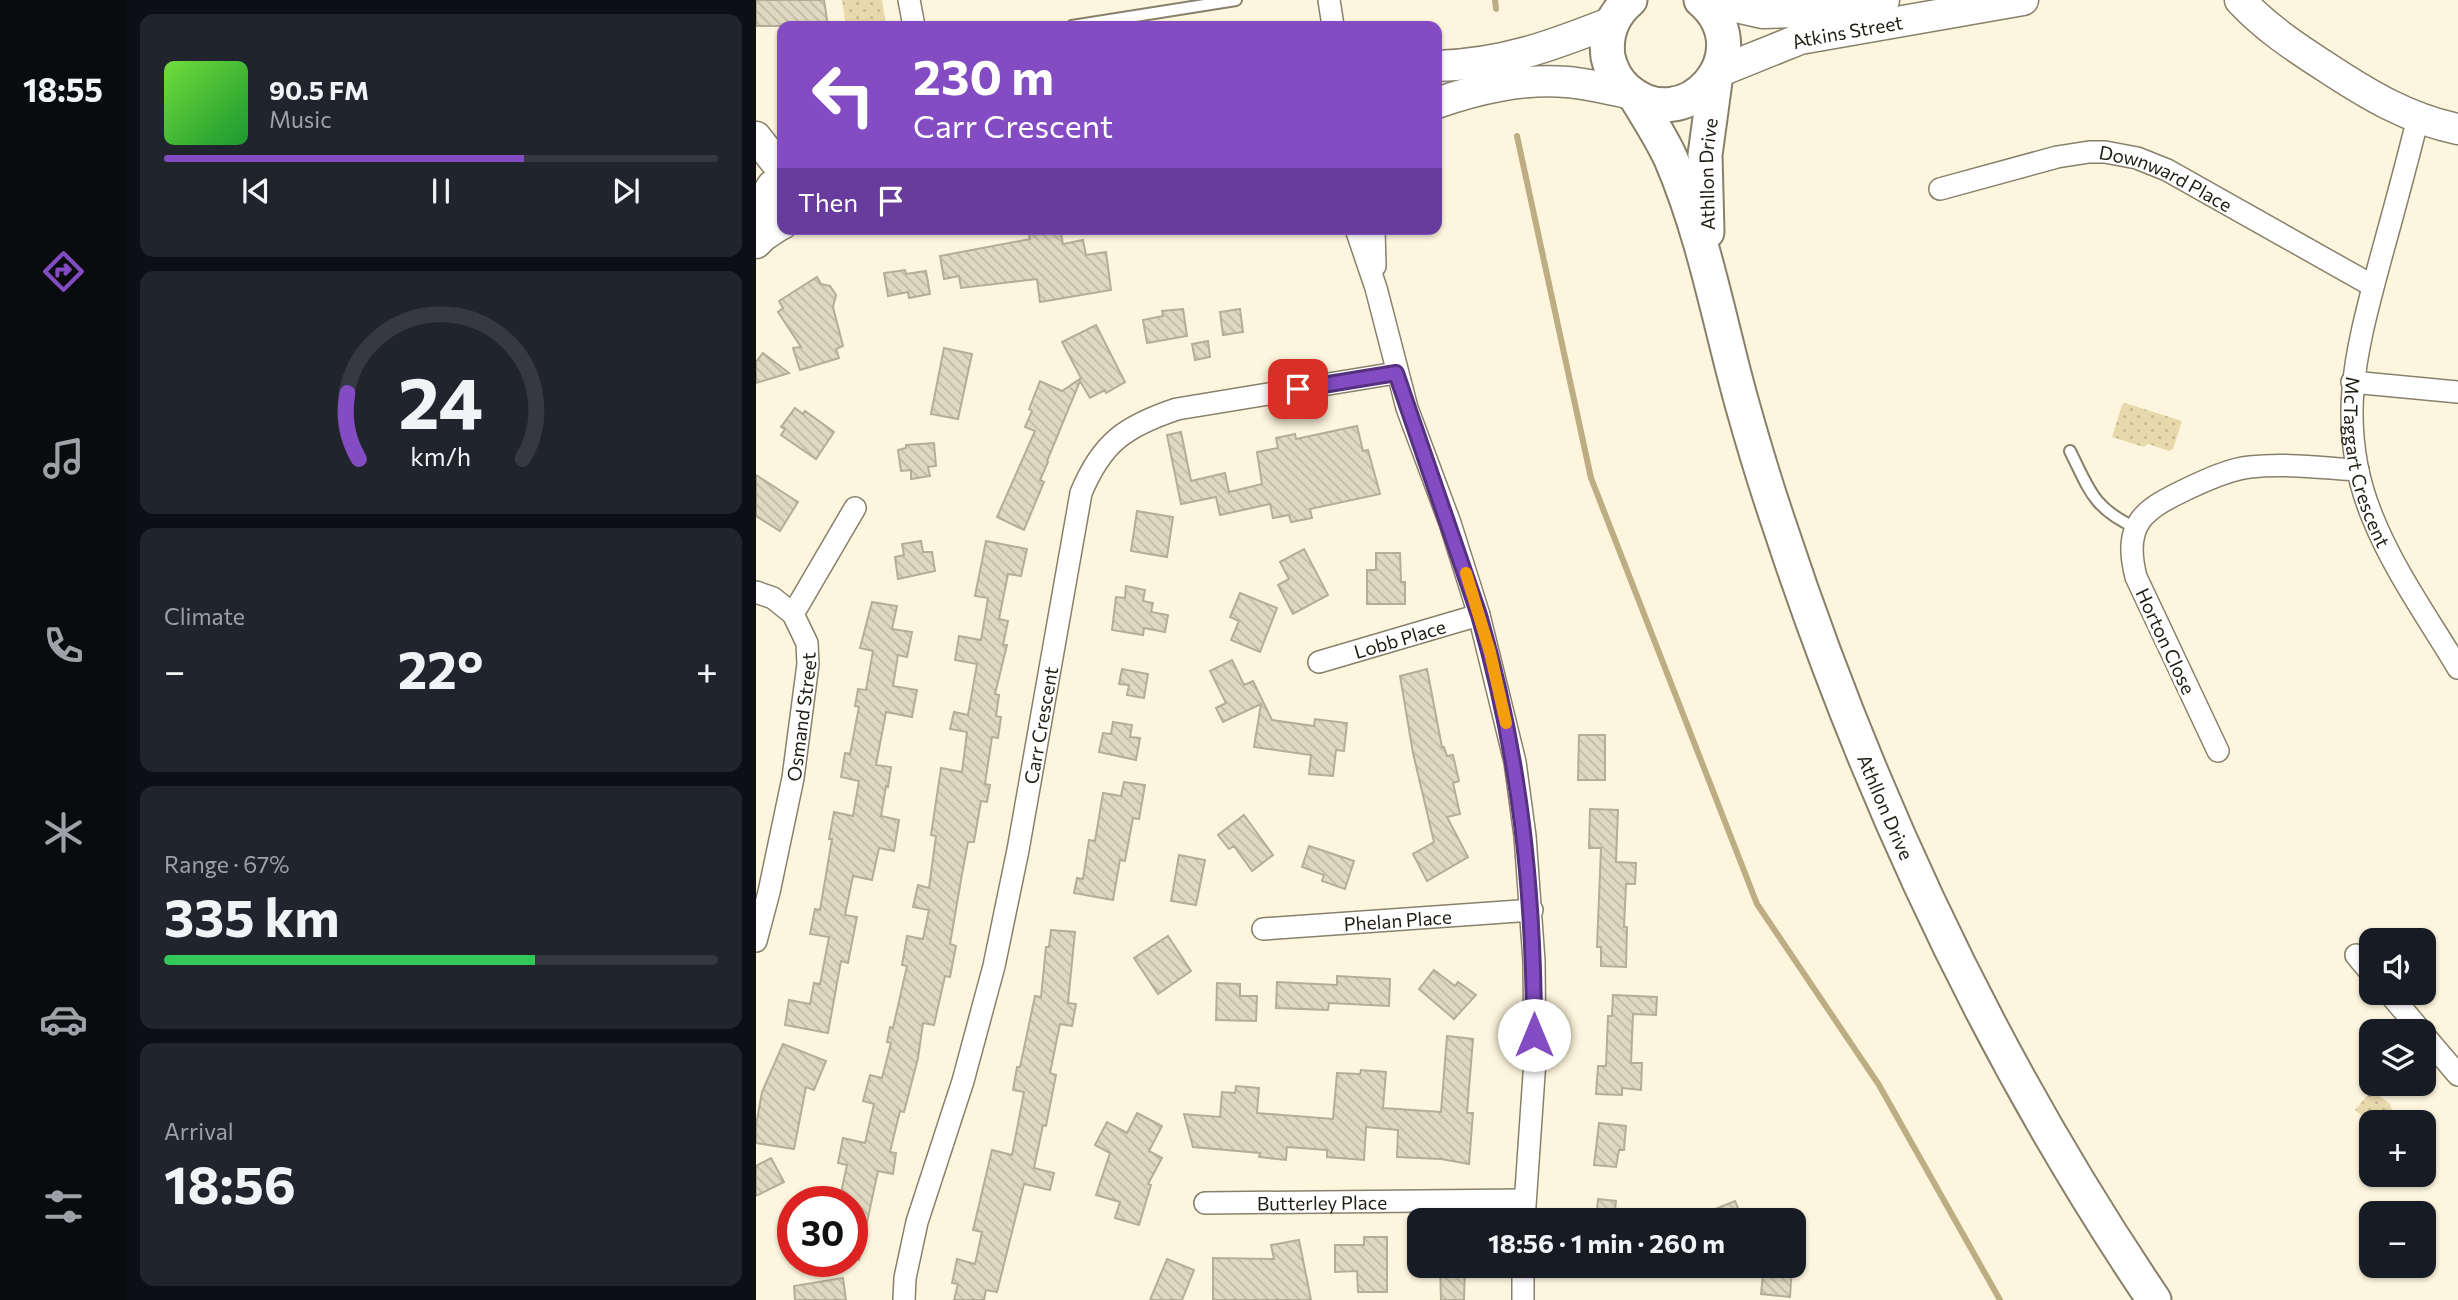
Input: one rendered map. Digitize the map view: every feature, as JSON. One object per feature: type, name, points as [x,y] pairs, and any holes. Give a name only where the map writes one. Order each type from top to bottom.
[{"type":"main road","name":"Athllon Drive","points":[[1703,0],[1722,32],[1723,52],[1717,73],[1705,155],[1704,191],[1710,274]]},
{"type":"main road","name":"Athllon Drive","points":[[1618,10],[1608,34],[1609,61],[1614,74],[1633,95],[1672,162],[1710,274],[1741,400],[1779,524],[1820,644],[1901,843],[1983,1014],[2033,1105],[2077,1182],[2154,1300]]},
{"type":"main road","points":[[1633,95],[1657,104],[1680,103],[1701,92],[1717,73]]},
{"type":"street","points":[[909,0],[913,21]]},
{"type":"street","points":[[1329,0],[1332,21]]},
{"type":"street","name":"Atkins Street","points":[[1703,0],[1762,13],[1804,12],[1884,0]]},
{"type":"street","name":"Atkins Street","points":[[1717,73],[1800,39],[2023,0]]},
{"type":"street","points":[[2240,0],[2260,21],[2373,98],[2418,118],[2458,129]]},
{"type":"street","points":[[2262,0],[2306,54]]},
{"type":"street","points":[[1442,65],[1514,57],[1546,48],[1618,10]]},
{"type":"street","points":[[1442,102],[1488,90],[1532,83],[1565,82],[1633,95]]},
{"type":"street","name":"McTaggart Crescent","points":[[2418,118],[2356,358],[2351,404],[2353,448],[2371,515],[2393,558],[2458,668]]},
{"type":"street","points":[[756,136],[777,163]]},
{"type":"street","name":"Downward Place","points":[[1940,189],[2067,155],[2105,152],[2137,158],[2167,170],[2374,286]]},
{"type":"street","points":[[756,243],[763,236],[769,204]]},
{"type":"street","points":[[1358,235],[1376,288],[1396,373],[1479,615],[1515,762],[1532,910],[1535,1060],[1524,1208]]},
{"type":"street","points":[[1374,235],[1376,288]]},
{"type":"street","name":"Carr Crescent","points":[[904,1300],[905,1278],[917,1222],[963,1081],[994,966],[1018,850],[1081,493],[1091,467],[1109,444],[1133,426],[1177,409],[1396,373]]},
{"type":"street","points":[[2352,382],[2458,392]]},
{"type":"street","points":[[2136,528],[2155,504],[2207,479],[2248,467],[2277,465],[2358,470]]},
{"type":"street","points":[[756,593],[774,598],[793,614],[855,508]]},
{"type":"street","name":"Horton Close","points":[[2136,528],[2131,557],[2136,577],[2218,751]]},
{"type":"street","name":"Osmand Street","points":[[756,941],[793,778],[808,664],[807,643],[793,614]]},
{"type":"street","name":"Lobb Place","points":[[1319,662],[1479,615]]},
{"type":"street","name":"Phelan Place","points":[[1263,929],[1532,910]]},
{"type":"street","points":[[2356,955],[2359,959]]},
{"type":"street","points":[[2399,1005],[2410,1019]]},
{"type":"street","points":[[2436,1049],[2458,1075]]},
{"type":"street","name":"Butterley Place","points":[[1205,1203],[1433,1208]]},
{"type":"street","points":[[1523,1278],[1523,1300]]},
{"type":"lane","points":[[1104,21],[1236,0]]},
{"type":"lane","points":[[2070,451],[2093,498],[2104,510],[2136,528]]},
{"type":"shaded area","points":[[842,0],[882,0],[885,21],[845,21]]},
{"type":"shaded area","points":[[2125,403],[2182,421],[2173,449],[2169,451],[2148,444],[2143,447],[2112,437]]},
{"type":"shaded area","points":[[2367,1096],[2380,1096],[2393,1110],[2359,1110],[2359,1114],[2355,1110]]},
{"type":"building","points":[[756,0],[824,0],[827,21],[777,21],[777,26],[756,26]]},
{"type":"building","points":[[1029,235],[1061,235],[1063,244],[1083,240],[1086,255],[1106,252],[1111,290],[1040,302],[1037,279],[961,288],[959,276],[944,279],[940,256],[1030,239]]},
{"type":"building","points":[[905,270],[906,274],[926,271],[930,294],[909,298],[908,292],[888,296],[884,273]]},
{"type":"building","points":[[817,277],[821,284],[830,286],[836,295],[833,307],[843,346],[836,349],[839,358],[800,370],[793,348],[801,347],[778,312],[783,308],[779,301]]},
{"type":"building","points":[[1183,309],[1187,336],[1147,343],[1143,320],[1163,316],[1162,311]]},
{"type":"building","points":[[1240,309],[1243,332],[1223,335],[1220,312]]},
{"type":"building","points":[[1096,325],[1125,382],[1106,393],[1105,390],[1090,398],[1080,381],[1047,461],[1040,480],[1044,482],[1024,530],[997,517],[1035,431],[1025,427],[1032,411],[1029,409],[1040,381],[1062,391],[1081,378],[1062,342]]},
{"type":"building","points":[[1208,341],[1210,357],[1195,360],[1192,344]]},
{"type":"building","points":[[944,348],[972,354],[958,419],[931,414]]},
{"type":"building","points":[[763,353],[789,373],[756,383],[756,362]]},
{"type":"building","points":[[795,408],[803,414],[805,411],[834,432],[816,459],[781,435],[785,429],[781,427]]},
{"type":"building","points":[[1357,426],[1363,451],[1368,450],[1380,494],[1310,509],[1312,518],[1291,522],[1289,515],[1273,518],[1270,504],[1220,515],[1216,497],[1181,504],[1167,435],[1181,432],[1191,481],[1225,473],[1229,492],[1262,484],[1257,452],[1278,448],[1276,438],[1295,434],[1296,439]]},
{"type":"building","points":[[934,443],[936,466],[928,467],[930,476],[911,479],[911,470],[901,471],[898,450],[906,448],[906,445]]},
{"type":"building","points":[[756,475],[798,502],[780,531],[756,516]]},
{"type":"building","points":[[1137,511],[1173,517],[1167,557],[1131,551]]},
{"type":"building","points":[[921,541],[923,552],[932,552],[935,571],[898,579],[895,557],[904,555],[902,544]]},
{"type":"building","points":[[986,541],[1027,549],[1021,576],[1008,574],[999,619],[1008,621],[1003,645],[1007,645],[995,694],[999,695],[996,716],[1001,717],[998,738],[992,737],[985,784],[990,785],[987,802],[981,801],[974,842],[968,842],[950,944],[956,946],[950,977],[945,976],[934,1025],[923,1023],[918,1058],[904,1112],[900,1111],[890,1152],[896,1153],[893,1174],[878,1171],[868,1218],[868,1186],[842,1186],[847,1165],[838,1163],[843,1138],[865,1143],[874,1104],[863,1101],[870,1075],[882,1078],[891,1043],[887,1042],[890,1027],[893,1028],[907,966],[902,965],[907,936],[923,939],[929,910],[913,907],[918,885],[929,888],[936,836],[931,835],[941,768],[962,772],[967,732],[950,729],[954,712],[968,715],[977,664],[955,660],[959,636],[981,640],[988,598],[975,596]]},
{"type":"building","points":[[1304,549],[1328,595],[1293,614],[1278,585],[1289,579],[1280,562]]},
{"type":"building","points":[[1376,553],[1400,553],[1401,582],[1405,582],[1405,604],[1367,604],[1367,570],[1376,570]]},
{"type":"building","points":[[1126,586],[1145,590],[1143,601],[1153,603],[1151,612],[1168,615],[1165,632],[1144,628],[1143,635],[1112,630],[1116,597],[1125,598]]},
{"type":"building","points":[[1240,593],[1277,608],[1260,652],[1231,640],[1239,621],[1230,617]]},
{"type":"building","points":[[872,602],[897,606],[892,629],[912,632],[907,657],[898,655],[893,686],[917,690],[912,717],[886,712],[876,765],[891,767],[881,816],[899,820],[894,851],[879,848],[872,880],[853,876],[845,915],[857,917],[848,963],[841,961],[828,1033],[785,1025],[789,1000],[810,1004],[814,983],[820,984],[829,937],[810,934],[815,909],[820,910],[834,812],[853,816],[859,781],[841,777],[845,753],[850,754],[859,707],[855,706],[858,689],[866,690],[873,651],[860,648]]},
{"type":"building","points":[[1232,660],[1244,685],[1253,681],[1272,720],[1314,726],[1315,719],[1347,723],[1344,751],[1336,750],[1333,776],[1309,774],[1311,755],[1254,747],[1261,704],[1223,722],[1216,708],[1226,703],[1210,671]]},
{"type":"building","points":[[1122,669],[1148,674],[1144,698],[1127,695],[1129,685],[1119,684]]},
{"type":"building","points":[[1427,669],[1442,747],[1447,756],[1453,755],[1459,781],[1453,783],[1460,814],[1447,817],[1468,857],[1427,881],[1413,854],[1434,842],[1413,753],[1400,676]]},
{"type":"building","points":[[1113,722],[1132,725],[1130,737],[1140,738],[1136,760],[1099,752],[1103,733],[1111,734]]},
{"type":"building","points":[[1579,735],[1605,735],[1605,780],[1578,780]]},
{"type":"building","points":[[1124,782],[1145,785],[1139,819],[1133,818],[1125,861],[1120,860],[1113,900],[1074,893],[1077,878],[1083,879],[1089,840],[1095,841],[1103,793],[1121,796]]},
{"type":"building","points":[[1590,809],[1618,810],[1616,862],[1636,863],[1635,884],[1626,884],[1626,967],[1601,966],[1601,947],[1597,947],[1601,848],[1589,848]]},
{"type":"building","points":[[1244,815],[1273,855],[1252,871],[1234,846],[1229,849],[1218,835]]},
{"type":"building","points":[[1309,846],[1354,861],[1345,889],[1322,881],[1324,875],[1302,867]]},
{"type":"building","points":[[1179,855],[1205,860],[1196,905],[1171,901]]},
{"type":"building","points":[[1051,930],[1075,932],[1068,1003],[1076,1004],[1072,1026],[1060,1024],[1050,1073],[1056,1075],[1034,1168],[1054,1173],[1050,1190],[1024,1184],[997,1292],[986,1290],[984,1300],[954,1300],[958,1284],[952,1283],[957,1259],[975,1264],[982,1232],[973,1230],[992,1150],[1012,1155],[1024,1092],[1013,1090],[1035,996],[1041,997],[1046,947],[1049,947]]},
{"type":"building","points":[[1168,936],[1191,971],[1158,994],[1134,958]]},
{"type":"building","points":[[1434,970],[1455,986],[1458,982],[1476,995],[1454,1019],[1419,989]]},
{"type":"building","points":[[1337,976],[1390,979],[1389,1006],[1329,1003],[1328,1010],[1276,1008],[1277,982],[1337,985]]},
{"type":"building","points":[[1217,983],[1240,984],[1240,996],[1257,996],[1256,1021],[1216,1020]]},
{"type":"building","points":[[1613,995],[1657,997],[1656,1015],[1633,1014],[1631,1063],[1642,1063],[1641,1090],[1622,1088],[1622,1095],[1596,1094],[1598,1066],[1606,1066],[1608,1016],[1612,1016]]},
{"type":"building","points":[[1447,1036],[1473,1039],[1467,1113],[1473,1113],[1469,1164],[1441,1159],[1397,1157],[1398,1130],[1366,1127],[1364,1160],[1327,1157],[1327,1150],[1287,1147],[1286,1160],[1259,1157],[1260,1153],[1193,1147],[1184,1114],[1220,1117],[1222,1092],[1235,1093],[1236,1086],[1259,1088],[1257,1113],[1333,1119],[1337,1073],[1360,1074],[1361,1070],[1386,1072],[1383,1108],[1441,1112]]},
{"type":"building","points":[[783,1044],[826,1061],[814,1090],[806,1087],[794,1149],[756,1143],[756,1125],[762,1092]]},
{"type":"building","points":[[1137,1113],[1162,1126],[1149,1151],[1162,1158],[1148,1184],[1151,1185],[1139,1225],[1115,1218],[1120,1202],[1096,1195],[1110,1153],[1095,1145],[1107,1122],[1127,1133]]},
{"type":"building","points":[[1599,1123],[1626,1126],[1624,1150],[1619,1150],[1616,1167],[1594,1165]]},
{"type":"building","points":[[771,1158],[784,1182],[756,1196],[756,1166]]},
{"type":"building","points":[[1598,1199],[1616,1201],[1615,1208],[1597,1208]]},
{"type":"building","points":[[1735,1201],[1738,1208],[1718,1208]]},
{"type":"building","points":[[1364,1237],[1387,1237],[1387,1292],[1358,1292],[1357,1271],[1335,1272],[1335,1245],[1364,1245]]},
{"type":"building","points":[[1299,1240],[1311,1300],[1213,1300],[1213,1258],[1274,1259],[1271,1245]]},
{"type":"building","points":[[1167,1259],[1194,1270],[1182,1300],[1150,1300]]},
{"type":"building","points":[[843,1278],[846,1300],[795,1300],[794,1286]]},
{"type":"building","points":[[1440,1278],[1465,1278],[1464,1300],[1441,1300]]},
{"type":"building","points":[[1763,1278],[1791,1278],[1790,1297],[1761,1294]]},
{"type":"waterway","points":[[1495,0],[1496,9]]},
{"type":"waterway","points":[[1517,136],[1591,478],[1757,904],[1879,1085],[2000,1300]]},
{"type":"slow traffic","points":[[1466,573],[1490,652],[1506,723]]},
{"type":"route","points":[[1298,389],[1396,373],[1450,523],[1479,615],[1515,762],[1532,910],[1534,1035]]}]
